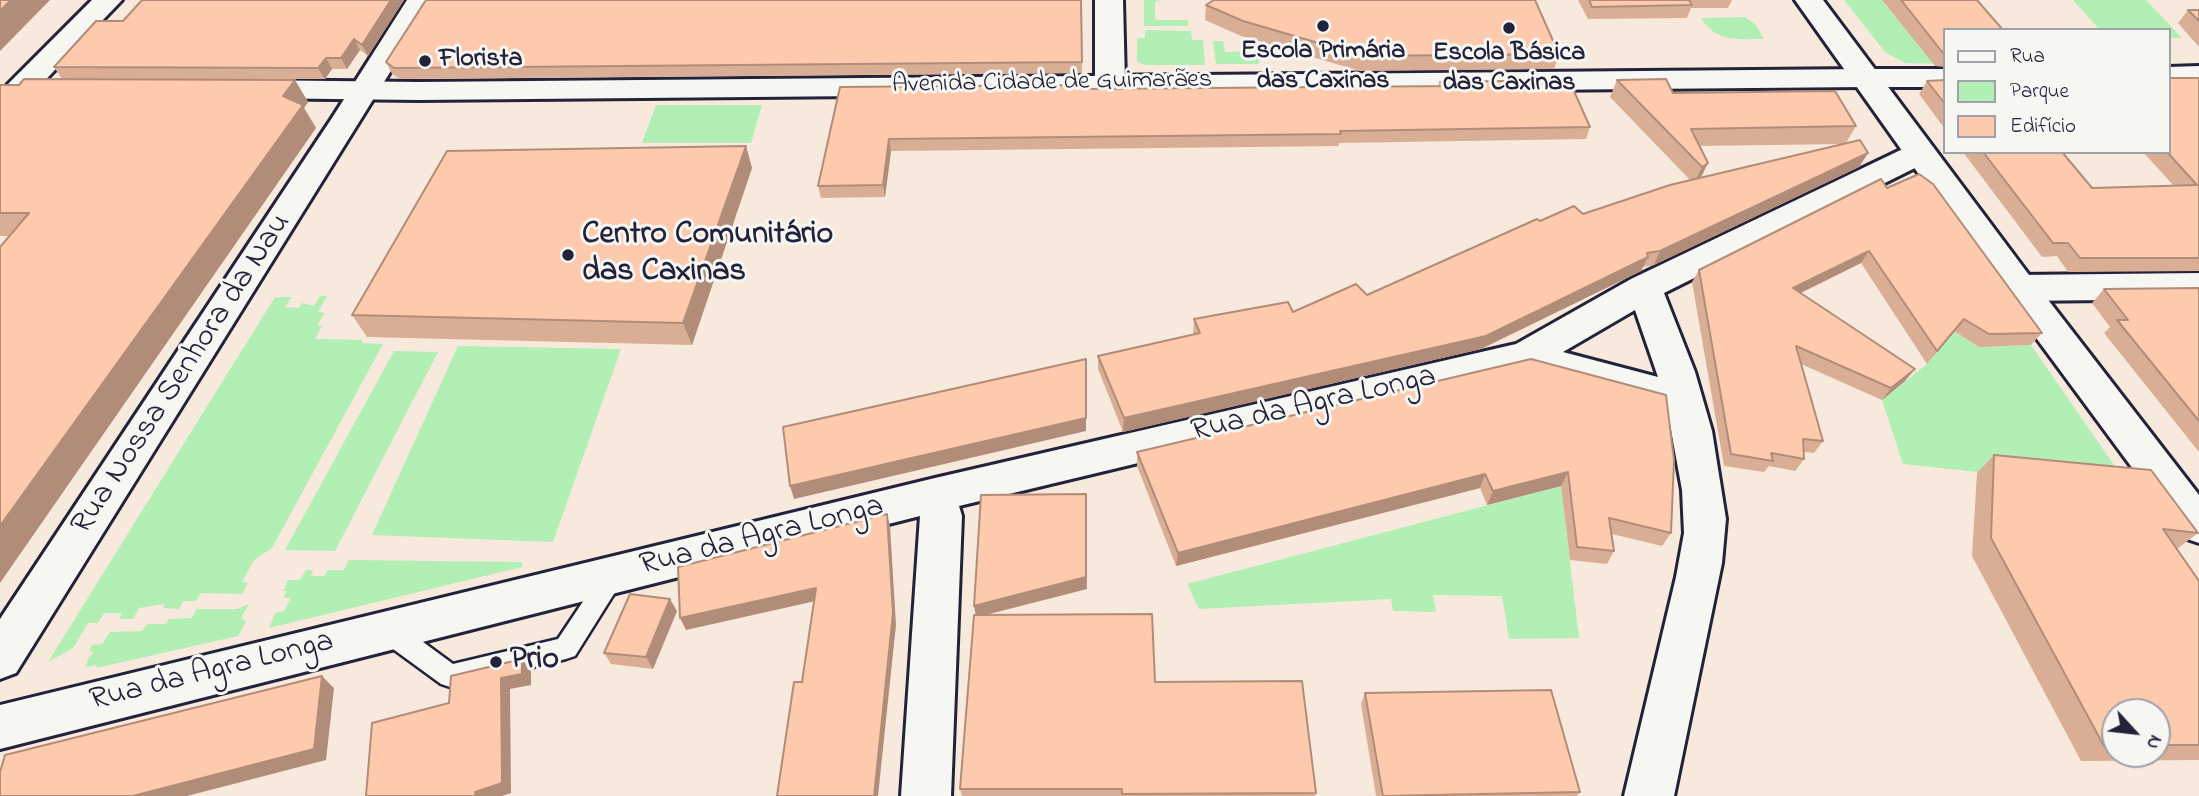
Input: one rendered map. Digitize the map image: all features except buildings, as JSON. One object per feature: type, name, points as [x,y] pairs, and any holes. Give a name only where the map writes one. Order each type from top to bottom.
[{"type":"street","points":[[9,90],[108,0]]},
{"type":"street","name":"Rua Nossa Senhora da Nau","points":[[0,658],[421,0]]},
{"type":"street","points":[[1109,0],[1110,83]]},
{"type":"street","points":[[1809,0],[2019,288],[2199,526]]},
{"type":"street","points":[[2171,76],[2199,75]]},
{"type":"street","name":"Avenida Cidade de Guimarães","points":[[215,89],[365,91],[1944,78]]},
{"type":"street","points":[[9,90],[61,90]]},
{"type":"street","name":"Rua da Agra Longa","points":[[0,727],[935,495],[1526,356],[1644,288],[1920,153]]},
{"type":"street","points":[[2019,288],[2199,286]]},
{"type":"street","points":[[1644,288],[1683,398],[1696,449],[1705,521],[1698,571],[1665,711],[1649,796]]},
{"type":"street","name":"Rua da Agra Longa","points":[[1526,356],[1683,398]]},
{"type":"street","points":[[926,796],[941,516],[935,495]]},
{"type":"lane","points":[[387,630],[450,676],[566,648],[614,574]]},
{"type":"green space","points":[[1144,0],[1160,0],[1155,2],[1155,20],[1188,20],[1188,26],[1144,26]]},
{"type":"green space","points":[[1844,0],[1882,0],[1923,51],[1944,64],[1905,63],[1886,53]]},
{"type":"green space","points":[[2073,0],[2146,0],[2182,38],[2171,38],[2171,28],[2098,28]]},
{"type":"green space","points":[[1745,17],[1756,25],[1764,39],[1721,36],[1701,18]]},
{"type":"green space","points":[[1145,30],[1191,31],[1192,40],[1203,40],[1205,65],[1146,65],[1137,62],[1137,38],[1145,38]]},
{"type":"green space","points":[[1213,41],[1223,41],[1225,52],[1258,51],[1259,64],[1216,64]]},
{"type":"green space","points":[[656,105],[762,105],[751,143],[642,143]]},
{"type":"green space","points":[[320,296],[327,296],[318,312],[325,313],[317,325],[322,326],[315,339],[362,340],[362,343],[383,344],[272,548],[254,560],[242,582],[248,583],[242,594],[201,593],[196,601],[183,601],[179,609],[163,608],[165,604],[139,608],[133,619],[119,619],[122,613],[104,613],[98,623],[88,623],[73,648],[48,662],[275,297],[292,297],[285,307],[299,308],[302,303],[314,306]]},
{"type":"green space","points":[[1954,331],[1979,347],[2031,345],[2130,488],[1903,464],[1882,400],[1927,364]]},
{"type":"green space","points":[[458,346],[621,349],[553,542],[372,535]]},
{"type":"green space","points":[[394,351],[438,352],[335,551],[285,550]]},
{"type":"green space","points":[[1561,486],[1579,638],[1509,639],[1502,596],[1433,595],[1436,612],[1393,611],[1391,599],[1199,609],[1187,584]]},
{"type":"green space","points":[[349,560],[522,562],[522,567],[269,628],[275,613],[284,611],[291,598],[283,598],[288,580],[300,580],[306,570],[313,570],[311,576],[324,576],[328,570],[344,570]]},
{"type":"green space","points":[[249,604],[241,618],[246,622],[238,636],[96,668],[97,665],[86,667],[88,658],[94,652],[89,651],[92,645],[102,644],[110,632],[142,631],[147,624],[166,624],[169,619],[192,618],[197,609],[237,609]]},
{"type":"place","name":"Escola Primária das Caxinas","points":[[1323,26]]},
{"type":"place","name":"Escola Básica das Caxinas","points":[[1509,28]]},
{"type":"place","name":"Florista","points":[[425,61]]},
{"type":"place","name":"Centro Comunitário das Caxinas","points":[[568,255]]},
{"type":"place","name":"Prio","points":[[496,662]]}]
